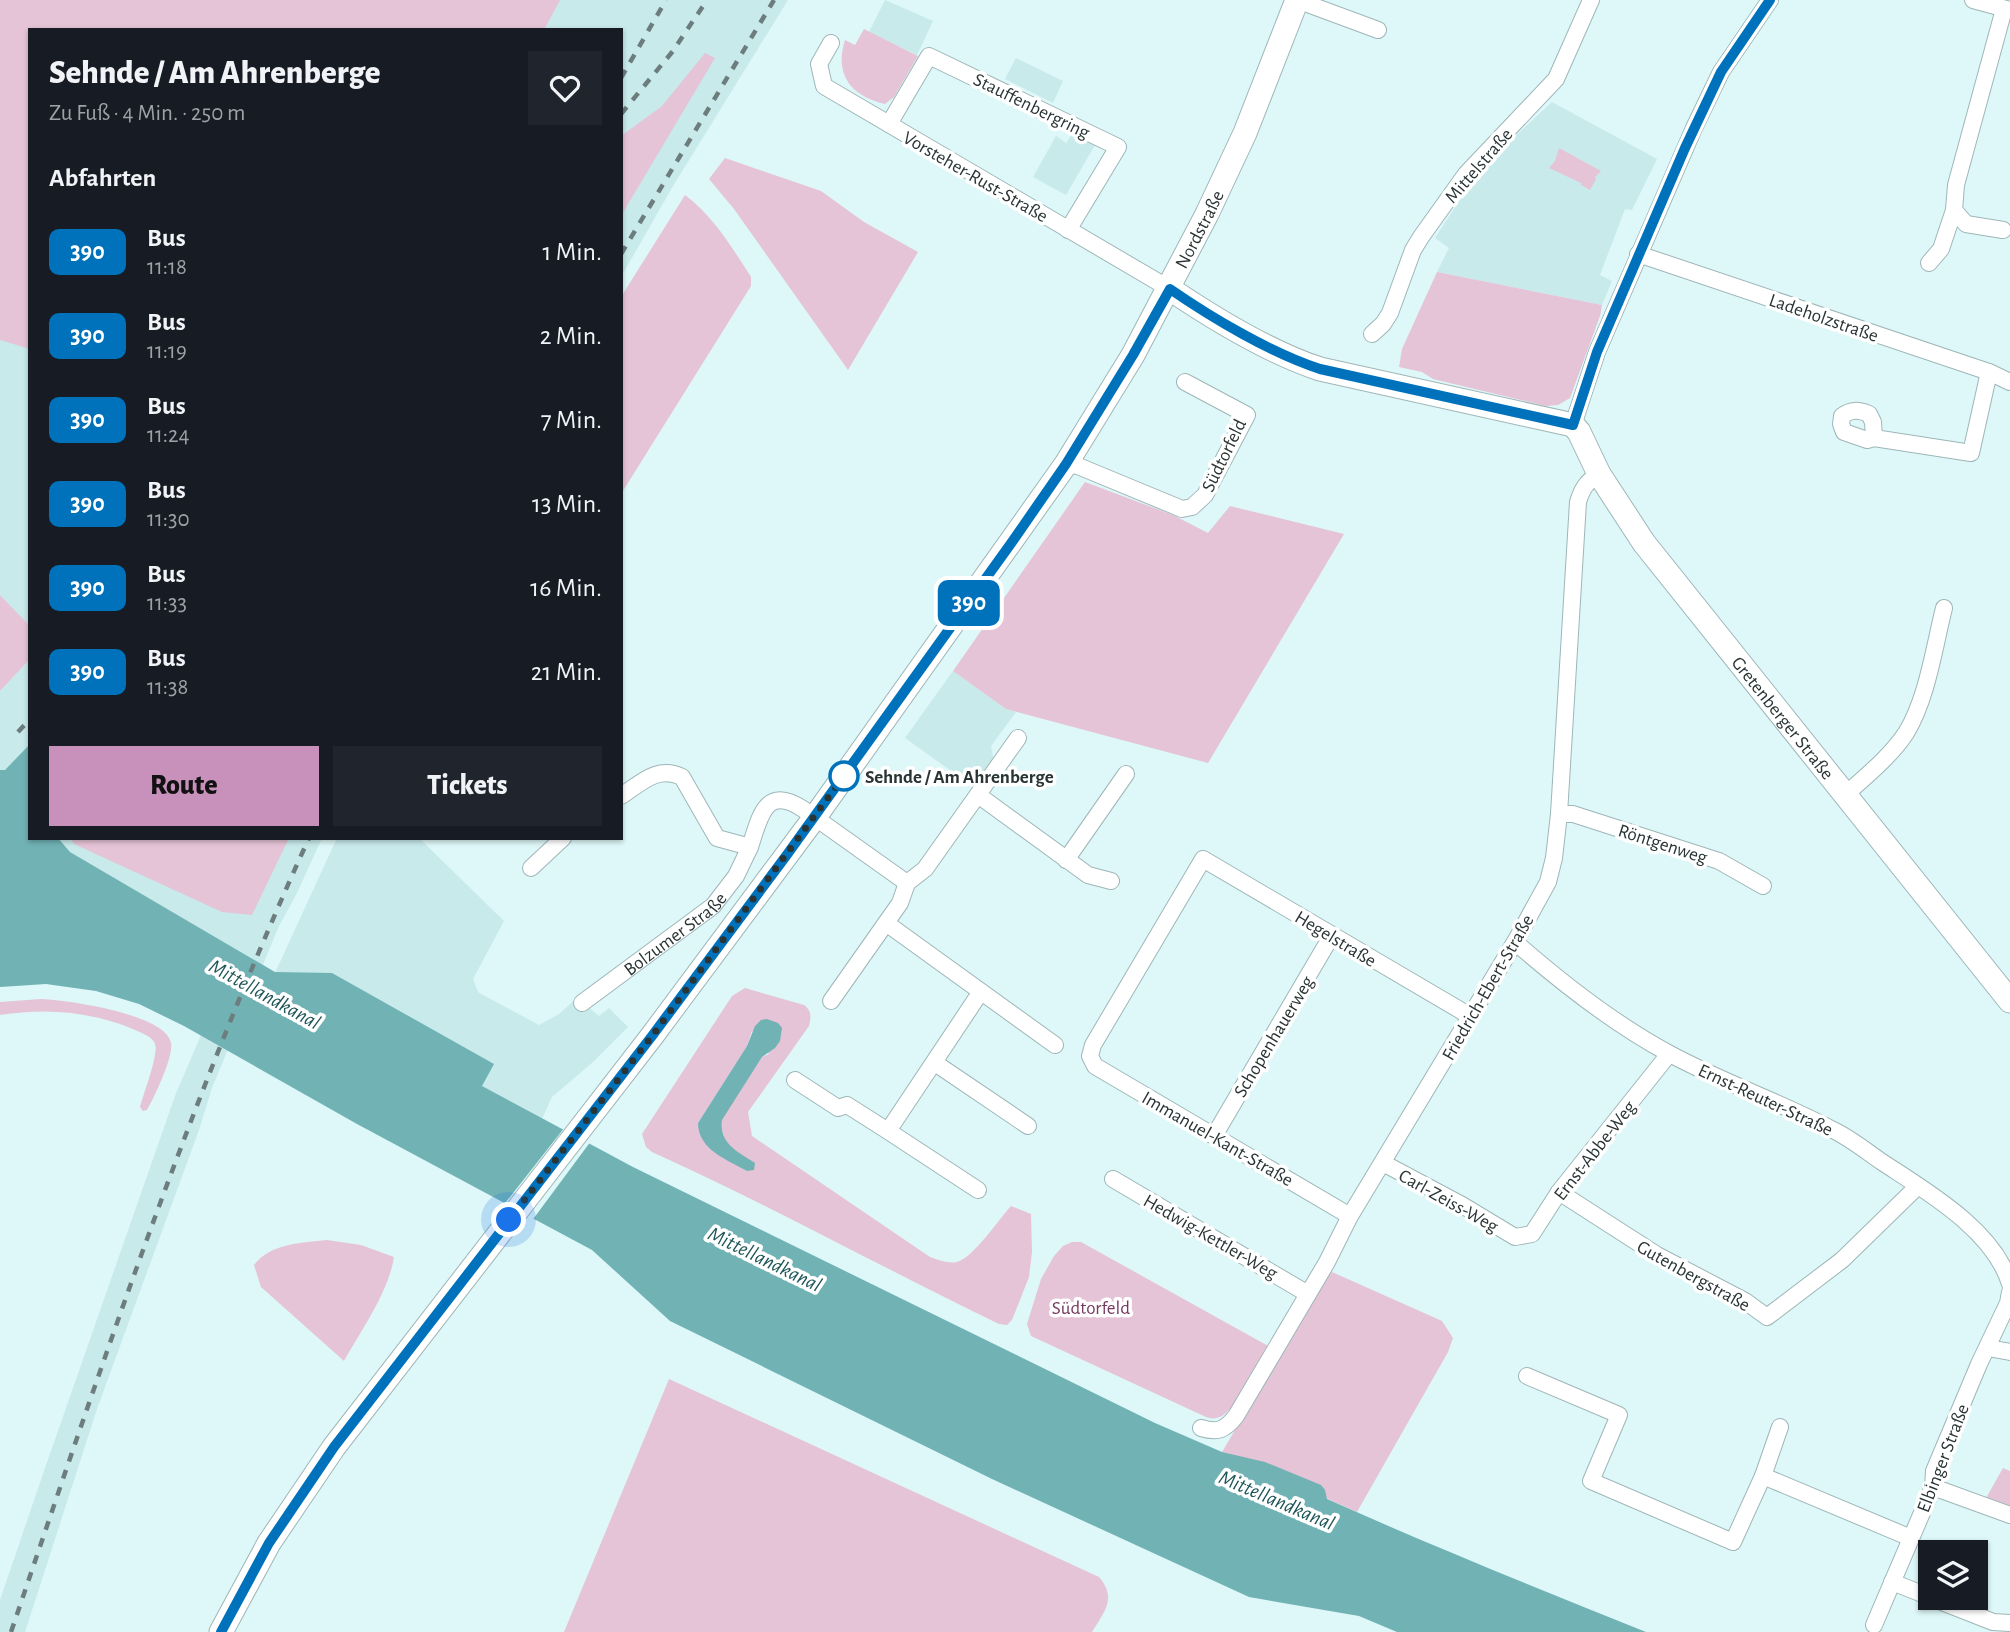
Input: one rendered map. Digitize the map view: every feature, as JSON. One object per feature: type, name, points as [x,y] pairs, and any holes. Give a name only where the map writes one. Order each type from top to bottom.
[{"type":"main road","name":"Nordstraße","points":[[221,1632],[269,1543],[334,1447],[652,1036],[815,817],[1066,464],[1170,289],[1245,133],[1297,0]]},
{"type":"main road","points":[[1170,289],[1277,352],[1299,362],[1320,369],[1573,425]]},
{"type":"main road","name":"Gretenberger Straße","points":[[1573,425],[1599,474],[1644,543],[2010,1001]]},
{"type":"street","name":"Nordstraße","points":[[1297,0],[1378,30]]},
{"type":"street","name":"Mittelstraße","points":[[1372,334],[1384,324],[1390,313],[1417,243],[1466,174],[1556,79],[1591,0]]},
{"type":"street","points":[[1573,425],[1597,352],[1667,187],[1721,72],[1770,0]]},
{"type":"street","points":[[1929,263],[1941,248],[1954,209],[1956,185],[2007,10],[1973,0]]},
{"type":"street","name":"Vorsteher-Rust-Straße","points":[[831,43],[819,64],[824,86],[1170,289]]},
{"type":"street","name":"Stauffenbergring","points":[[889,124],[929,56],[1118,147],[1068,230]]},
{"type":"street","points":[[1954,209],[1966,224],[2003,230]]},
{"type":"street","name":"Ladeholzstraße","points":[[1638,254],[1989,372],[2010,382]]},
{"type":"street","points":[[1874,438],[1971,453],[1989,372]]},
{"type":"street","name":"Südtorfeld","points":[[1066,464],[1078,466],[1182,509],[1192,507],[1205,495],[1247,415],[1185,382]]},
{"type":"street","name":"Friedrich-Ebert-Straße","points":[[1201,1428],[1214,1432],[1223,1430],[1230,1424],[1548,883],[1559,814],[1578,502],[1582,489],[1599,474]]},
{"type":"street","points":[[1845,795],[1891,753],[1906,733],[1917,712],[1944,608]]},
{"type":"street","points":[[831,1001],[900,903],[907,883],[925,869],[1018,738]]},
{"type":"street","points":[[623,795],[658,773],[671,772],[682,777],[718,838],[750,847]]},
{"type":"street","points":[[1066,860],[1126,774]]},
{"type":"street","points":[[978,795],[1088,875],[1111,881]]},
{"type":"street","name":"Bolzumer Straße","points":[[582,1003],[713,906],[736,877],[760,816],[771,802],[787,800],[815,817]]},
{"type":"street","name":"Röntgenweg","points":[[1559,814],[1573,814],[1719,861],[1763,886]]},
{"type":"street","points":[[815,817],[907,883]]},
{"type":"street","points":[[531,868],[561,840]]},
{"type":"street","name":"Hegelstraße","points":[[1090,1056],[1093,1045],[1203,859],[1470,1016]]},
{"type":"street","points":[[886,923],[1055,1045]]},
{"type":"street","name":"Schopenhauerweg","points":[[1213,1136],[1332,936]]},
{"type":"street","name":"Ernst-Reuter-Straße","points":[[1515,942],[1602,1012],[1669,1054],[1835,1130],[1918,1186],[1958,1215],[1992,1248],[2008,1276]]},
{"type":"street","points":[[888,1131],[980,993]]},
{"type":"street","name":"Ernst-Abbe-Weg","points":[[1515,1237],[1532,1234],[1559,1192],[1669,1054]]},
{"type":"street","name":"Immanuel-Kant-Straße","points":[[1090,1056],[1095,1066],[1350,1216]]},
{"type":"street","points":[[935,1063],[1028,1126]]},
{"type":"street","points":[[795,1080],[838,1108],[847,1105],[978,1189]]},
{"type":"street","name":"Carl-Zeiss-Weg","points":[[1384,1163],[1515,1237]]},
{"type":"street","name":"Hedwig-Kettler-Weg","points":[[1113,1179],[1308,1294]]},
{"type":"street","name":"Gutenbergstraße","points":[[1559,1192],[1657,1255],[1745,1301],[1766,1317],[1842,1260],[1918,1186]]},
{"type":"street","name":"Elbinger Straße","points":[[1874,1625],[1933,1487],[1934,1471],[1979,1364],[2008,1304],[2010,1292]]},
{"type":"street","points":[[1988,1348],[2010,1352]]},
{"type":"street","points":[[1527,1376],[1619,1415],[1591,1481],[1733,1542],[1763,1476],[1780,1427]]},
{"type":"street","points":[[1763,1476],[1911,1538]]},
{"type":"street","points":[[1933,1487],[2010,1515]]},
{"type":"street","points":[[1892,1582],[1918,1592]]},
{"type":"street","points":[[1963,1610],[1993,1622],[2010,1623]]},
{"type":"shaded area","points":[[0,0],[788,0],[673,186],[623,274],[623,28],[28,28],[28,624],[0,595]]},
{"type":"shaded area","points":[[885,0],[933,21],[917,55],[869,32]]},
{"type":"shaded area","points":[[1016,58],[1063,81],[1053,103],[1005,79]]},
{"type":"shaded area","points":[[1552,102],[1657,159],[1632,210],[1625,209],[1600,275],[1612,281],[1602,305],[1437,272],[1449,248],[1435,238],[1480,169]]},
{"type":"shaded area","points":[[1072,134],[1095,145],[1066,195],[1033,177],[1056,136],[1066,143]]},
{"type":"shaded area","points":[[28,661],[28,746],[5,770],[0,770],[0,691]]},
{"type":"shaded area","points":[[953,671],[1006,709],[1016,712],[991,746],[994,762],[975,788],[905,738]]},
{"type":"shaded area","points":[[60,840],[321,840],[279,926],[212,1088],[97,1409],[25,1632],[0,1632],[0,1600],[44,1471],[175,1096],[237,950],[70,852]]},
{"type":"shaded area","points":[[336,840],[421,840],[504,921],[473,979],[478,992],[539,1025],[559,1014],[577,998],[599,1016],[609,1008],[628,1027],[552,1097],[542,1119],[481,1086],[493,1063],[275,973]]},
{"type":"green space","points":[[0,0],[560,0],[545,28],[28,28],[28,348],[0,340]]},
{"type":"green space","points":[[864,29],[918,56],[894,97],[885,104],[863,96],[848,82],[844,74],[842,52],[845,40],[855,45]]},
{"type":"green space","points":[[705,53],[715,58],[623,213],[623,135],[662,106]]},
{"type":"green space","points":[[1559,148],[1601,171],[1595,177],[1590,190],[1549,168],[1555,161]]},
{"type":"green space","points":[[725,158],[821,191],[864,222],[918,252],[848,370],[734,209],[709,179]]},
{"type":"green space","points":[[685,195],[705,213],[751,277],[751,286],[623,491],[623,294]]},
{"type":"green space","points":[[1437,272],[1602,305],[1570,398],[1558,405],[1546,406],[1433,379],[1422,372],[1399,367],[1402,349]]},
{"type":"green space","points":[[1085,482],[1173,515],[1208,533],[1230,506],[1344,534],[1208,763],[1006,709],[953,671]]},
{"type":"green space","points":[[0,595],[28,624],[28,661],[0,691]]},
{"type":"green space","points":[[72,840],[288,840],[252,915],[222,912],[74,844]]},
{"type":"green space","points":[[745,988],[804,1005],[810,1014],[809,1026],[748,1112],[752,1136],[930,1257],[944,1261],[957,1262],[963,1259],[986,1237],[1011,1206],[1031,1214],[1032,1252],[1029,1277],[1012,1320],[1007,1325],[999,1324],[956,1303],[646,1147],[642,1134],[732,996]],"holes":[[[752,1031],[769,1054],[762,1057],[723,1116],[722,1131],[725,1138],[747,1171],[708,1147],[698,1123],[747,1046]]]},
{"type":"green space","points":[[41,999],[114,1010],[152,1024],[165,1033],[171,1043],[170,1057],[147,1110],[143,1111],[140,1107],[155,1056],[153,1041],[128,1027],[81,1014],[33,1012],[0,1015],[0,1002]]},
{"type":"green space","points":[[327,1240],[361,1245],[394,1257],[380,1297],[344,1361],[261,1287],[254,1265],[278,1248]]},
{"type":"green space","name":"Südtorfeld","points":[[1081,1242],[1270,1347],[1228,1411],[1218,1418],[1206,1417],[1031,1336],[1027,1324],[1041,1279],[1054,1256],[1063,1246]]},
{"type":"green space","points":[[1332,1272],[1442,1321],[1453,1338],[1448,1352],[1357,1512],[1222,1452],[1324,1280]]},
{"type":"green space","points":[[669,1379],[1099,1577],[1108,1598],[1101,1618],[1092,1632],[564,1632]]},
{"type":"green space","points":[[2003,1468],[2010,1471],[2010,1511],[1985,1500]]},
{"type":"water","name":"Mittellandkanal","points":[[28,746],[28,840],[60,840],[70,852],[275,972],[332,973],[494,1064],[482,1086],[633,1167],[1155,1423],[1222,1452],[1265,1462],[1321,1485],[1327,1499],[1646,1632],[1397,1632],[1359,1616],[1249,1597],[992,1479],[670,1321],[592,1250],[357,1124],[184,1026],[139,1004],[96,991],[46,984],[0,987],[0,770],[5,770]]},
{"type":"water","points":[[761,1020],[778,1023],[782,1028],[780,1041],[762,1057],[722,1120],[727,1141],[736,1151],[755,1163],[754,1170],[747,1171],[708,1147],[699,1132],[698,1123],[747,1046],[755,1026]]},
{"type":"pier","points":[[565,1127],[591,1141],[531,1222],[502,1207]]},
{"type":"railway","points":[[623,75],[666,0]]},
{"type":"railway","points":[[623,112],[673,51],[707,0]]},
{"type":"railway","points":[[623,251],[774,0]]},
{"type":"railway","points":[[18,732],[28,721]]},
{"type":"railway","points":[[11,1632],[114,1331],[187,1132],[225,1033],[308,840]]},
{"type":"bus line","name":"390","points":[[221,1632],[269,1543],[334,1447],[652,1036],[786,856],[1012,542],[1066,464],[1170,289],[1277,352],[1299,362],[1320,369],[1573,425],[1597,352],[1685,148],[1721,72],[1770,0]]},
{"type":"place","name":"Sehnde / Am Ahrenberge","points":[[844,776]]},
{"type":"route","points":[[509,1220],[652,1036],[844,776]]}]
